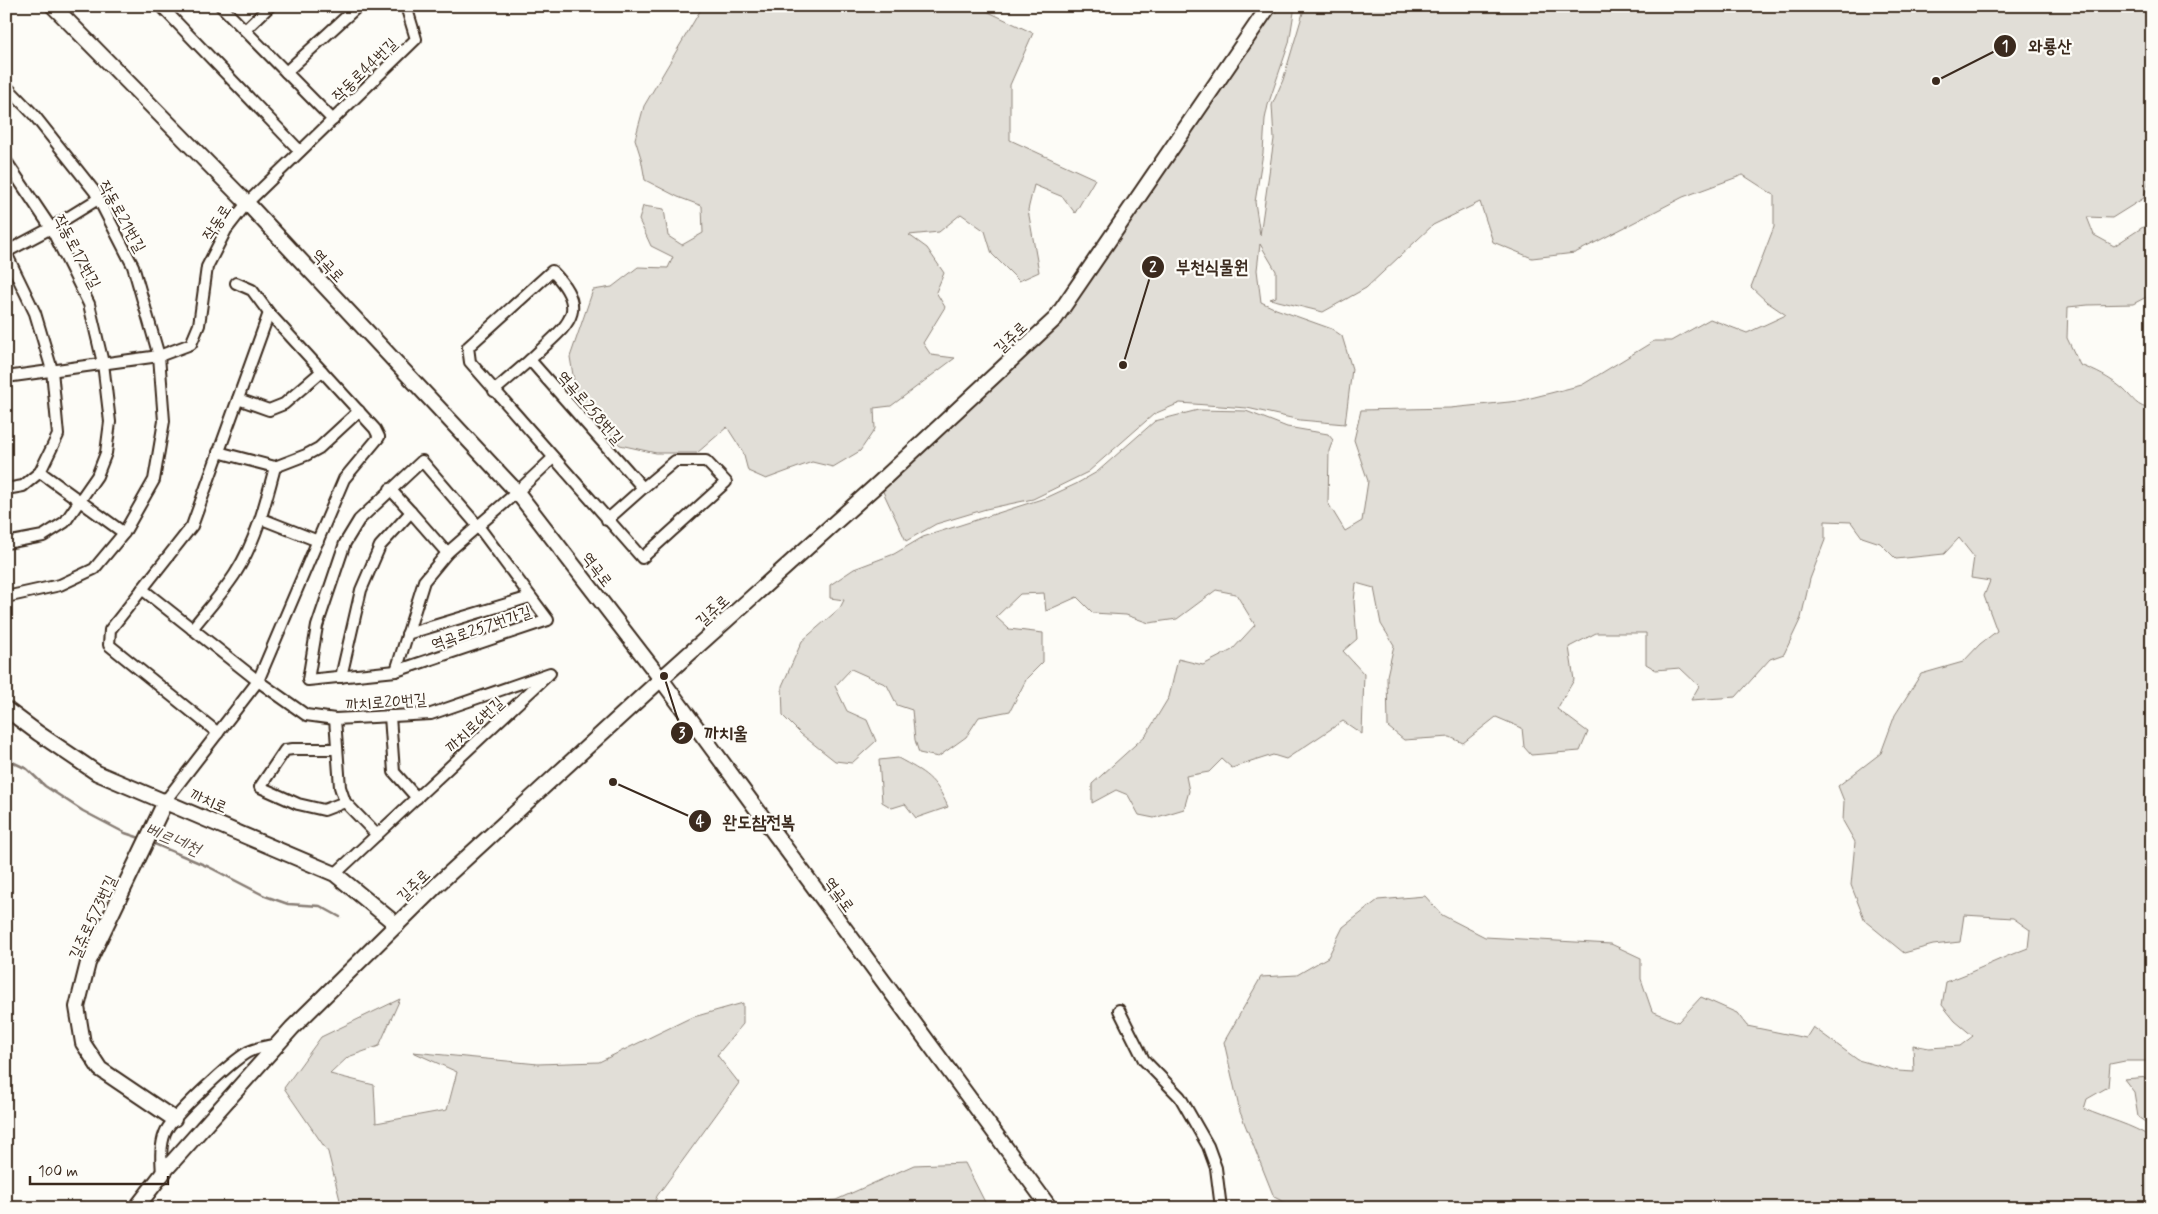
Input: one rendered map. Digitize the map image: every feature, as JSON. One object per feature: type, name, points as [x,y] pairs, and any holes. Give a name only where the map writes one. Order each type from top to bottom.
[{"type":"street","name":"역곡로","points":[[53,6],[247,203],[517,492],[661,680],[1050,1208]]},
{"type":"street","points":[[161,6],[300,151]]},
{"type":"street","points":[[222,6],[333,120]]},
{"type":"street","points":[[245,30],[270,6]]},
{"type":"street","points":[[286,72],[358,6]]},
{"type":"street","name":"작동로44번길","points":[[333,120],[416,39],[406,6]]},
{"type":"street","name":"길주로","points":[[136,1208],[162,1175],[278,1044],[439,884],[879,483],[1055,319],[1270,6]]},
{"type":"street","name":"작동로21번길","points":[[6,597],[60,585],[94,569],[124,533],[154,480],[164,421],[159,356],[133,266],[98,199],[34,115],[8,93]]},
{"type":"street","name":"작동로","points":[[6,377],[159,356],[191,344],[199,325],[207,267],[226,230],[247,203],[333,120]]},
{"type":"street","name":"작동로17번길","points":[[6,161],[51,228],[89,304],[103,363],[110,422],[106,453],[97,476],[65,522],[43,536],[6,544]]},
{"type":"street","points":[[6,489],[22,486],[40,472],[58,435],[52,370],[35,313],[6,253],[98,199]]},
{"type":"street","points":[[494,391],[530,360],[570,320],[573,302],[565,285],[552,271],[468,347],[470,362],[494,391],[552,459],[607,520],[642,558],[726,482],[706,461],[675,461],[607,520]]},
{"type":"street","points":[[166,800],[258,681],[344,479],[379,437],[375,429],[269,313],[252,290],[236,283]]},
{"type":"street","points":[[218,732],[109,644],[110,630],[192,526],[269,313]]},
{"type":"street","name":"역곡로258번길","points":[[530,360],[643,488]]},
{"type":"street","points":[[238,399],[269,410],[284,404],[322,370]]},
{"type":"street","points":[[218,452],[274,467],[319,448],[359,412]]},
{"type":"street","points":[[396,671],[424,581],[447,552],[552,459]]},
{"type":"street","name":"역곡로257번가길","points":[[422,461],[478,526],[548,620],[396,671],[308,680],[317,626],[345,543],[359,520],[390,489],[422,461]]},
{"type":"street","points":[[192,629],[234,574],[262,518],[274,467]]},
{"type":"street","points":[[40,472],[124,533]]},
{"type":"street","points":[[390,489],[447,552]]},
{"type":"street","points":[[342,677],[361,590],[380,546],[411,512]]},
{"type":"street","points":[[262,518],[318,541]]},
{"type":"street","name":"까치로20번길","points":[[142,589],[258,681],[306,715],[335,719],[431,714],[550,673]]},
{"type":"street","points":[[407,634],[530,597]]},
{"type":"street","name":"까치로6번길","points":[[336,874],[550,673]]},
{"type":"street","name":"까치로","points":[[6,709],[97,773],[166,800],[336,874],[397,925]]},
{"type":"street","points":[[390,716],[394,772],[417,798]]},
{"type":"street","points":[[335,719],[340,787],[345,802],[377,835]]},
{"type":"street","points":[[336,749],[285,750],[260,788],[298,804],[324,810],[345,802]]},
{"type":"street","name":"길주로573번길","points":[[166,800],[88,963],[77,1007],[83,1043],[100,1069],[174,1119]]},
{"type":"street","points":[[1119,1010],[1144,1060],[1180,1097],[1208,1146],[1216,1168],[1221,1208]]},
{"type":"street","points":[[162,1175],[161,1151],[165,1132],[174,1119],[216,1077],[248,1052],[278,1044]]},
{"type":"shaded area","points":[[703,6],[976,6],[1033,33],[1010,85],[1010,140],[1095,179],[1075,213],[1063,197],[1034,185],[1028,210],[1039,272],[1019,281],[992,254],[985,231],[961,214],[939,232],[909,235],[927,248],[944,273],[936,292],[945,307],[923,343],[931,355],[955,358],[891,406],[874,408],[875,429],[860,451],[833,467],[812,462],[766,479],[748,471],[743,452],[727,427],[697,453],[656,453],[620,445],[577,399],[570,357],[593,290],[612,287],[638,267],[668,268],[673,257],[651,246],[639,220],[643,206],[664,209],[668,236],[682,245],[703,233],[702,206],[678,197],[645,180],[635,139],[644,106]]},
{"type":"shaded area","points":[[1269,6],[1295,6],[1289,43],[1265,119],[1263,153],[1255,202],[1260,235],[1274,139],[1272,105],[1283,80],[1305,6],[2152,6],[2152,167],[2144,198],[2112,218],[2087,217],[2094,235],[2114,246],[2143,227],[2152,226],[2152,294],[2133,304],[2068,307],[2067,338],[2080,365],[2108,378],[2136,402],[2152,409],[2152,1127],[2138,1117],[2134,1092],[2124,1079],[2149,1077],[2147,1061],[2125,1061],[2110,1064],[2108,1087],[2087,1099],[2084,1109],[2127,1125],[2152,1138],[2152,1208],[1296,1208],[1274,1197],[1240,1112],[1224,1042],[1261,977],[1297,975],[1328,957],[1343,927],[1378,900],[1425,896],[1442,915],[1485,937],[1611,944],[1641,958],[1641,979],[1652,1011],[1678,1022],[1701,997],[1737,1013],[1747,1026],[1806,1038],[1813,1027],[1858,1060],[1898,1071],[1914,1072],[1913,1045],[1929,1048],[1960,1046],[1973,1036],[1955,1021],[1942,1005],[1946,982],[2028,948],[2030,930],[2013,918],[1964,915],[1960,942],[1933,945],[1904,953],[1865,921],[1851,885],[1855,842],[1843,821],[1844,801],[1838,786],[1881,753],[1895,715],[1921,674],[1963,662],[1980,644],[1997,631],[1984,596],[1990,581],[1971,578],[1974,557],[1959,538],[1944,554],[1896,559],[1880,543],[1862,537],[1851,522],[1825,521],[1825,540],[1810,579],[1801,618],[1784,654],[1770,659],[1736,697],[1691,700],[1699,686],[1680,668],[1656,670],[1646,664],[1646,633],[1596,633],[1569,647],[1574,680],[1557,709],[1588,732],[1580,751],[1531,755],[1524,747],[1522,728],[1496,717],[1463,743],[1450,737],[1404,740],[1388,727],[1387,676],[1394,645],[1381,624],[1374,588],[1356,583],[1354,602],[1357,639],[1343,651],[1364,674],[1362,734],[1343,721],[1286,759],[1273,755],[1232,768],[1222,759],[1209,772],[1186,776],[1189,791],[1184,809],[1154,818],[1139,815],[1128,795],[1116,790],[1092,803],[1092,784],[1146,735],[1169,697],[1178,659],[1203,665],[1232,650],[1255,625],[1236,594],[1216,590],[1177,619],[1149,623],[1126,615],[1093,613],[1077,597],[1046,611],[1044,593],[1020,594],[996,617],[1009,629],[1043,633],[1043,662],[1027,678],[1010,711],[979,717],[966,737],[938,757],[919,753],[915,740],[912,710],[897,705],[887,685],[851,669],[835,686],[847,711],[867,720],[876,741],[852,763],[835,761],[801,734],[783,716],[782,686],[802,641],[840,608],[844,600],[830,598],[830,585],[854,569],[894,554],[923,537],[1048,497],[1076,484],[1097,472],[1155,421],[1198,410],[1246,411],[1287,427],[1328,434],[1333,440],[1329,451],[1328,503],[1345,531],[1362,521],[1368,481],[1354,440],[1361,410],[1450,408],[1519,401],[1582,385],[1654,341],[1671,341],[1710,319],[1747,333],[1786,315],[1767,302],[1751,287],[1774,227],[1774,195],[1743,175],[1683,197],[1575,253],[1532,258],[1493,242],[1480,202],[1433,225],[1366,288],[1323,312],[1270,299],[1276,297],[1276,271],[1260,244],[1257,270],[1261,302],[1332,329],[1342,336],[1352,369],[1345,424],[1300,420],[1247,408],[1180,403],[1154,414],[1088,472],[1033,499],[986,509],[936,524],[906,541],[879,483],[1055,319]]},
{"type":"shaded area","points":[[898,758],[934,782],[948,807],[916,818],[905,804],[892,808],[882,802],[879,760]]},
{"type":"shaded area","points":[[400,999],[379,1046],[348,1057],[330,1074],[374,1085],[376,1123],[447,1110],[457,1072],[413,1052],[538,1064],[599,1062],[690,1018],[743,1003],[743,1024],[717,1055],[739,1083],[657,1196],[653,1208],[342,1208],[328,1152],[284,1088],[321,1037]]},
{"type":"shaded area","points":[[965,1163],[988,1208],[725,1208],[836,1200],[914,1165]]},
{"type":"waterway","name":"베르네천","points":[[6,759],[27,769],[45,786],[83,811],[125,833],[143,839]]},
{"type":"waterway","name":"베르네천","points":[[150,842],[209,867],[265,896],[288,904],[320,906],[340,917]]},
{"type":"place","name":"와룡산","points":[[1936,81]]},
{"type":"place","name":"부천식물원","points":[[1123,365]]},
{"type":"place","name":"까치울","points":[[664,676]]},
{"type":"place","name":"완도참전복","points":[[613,782]]}]
